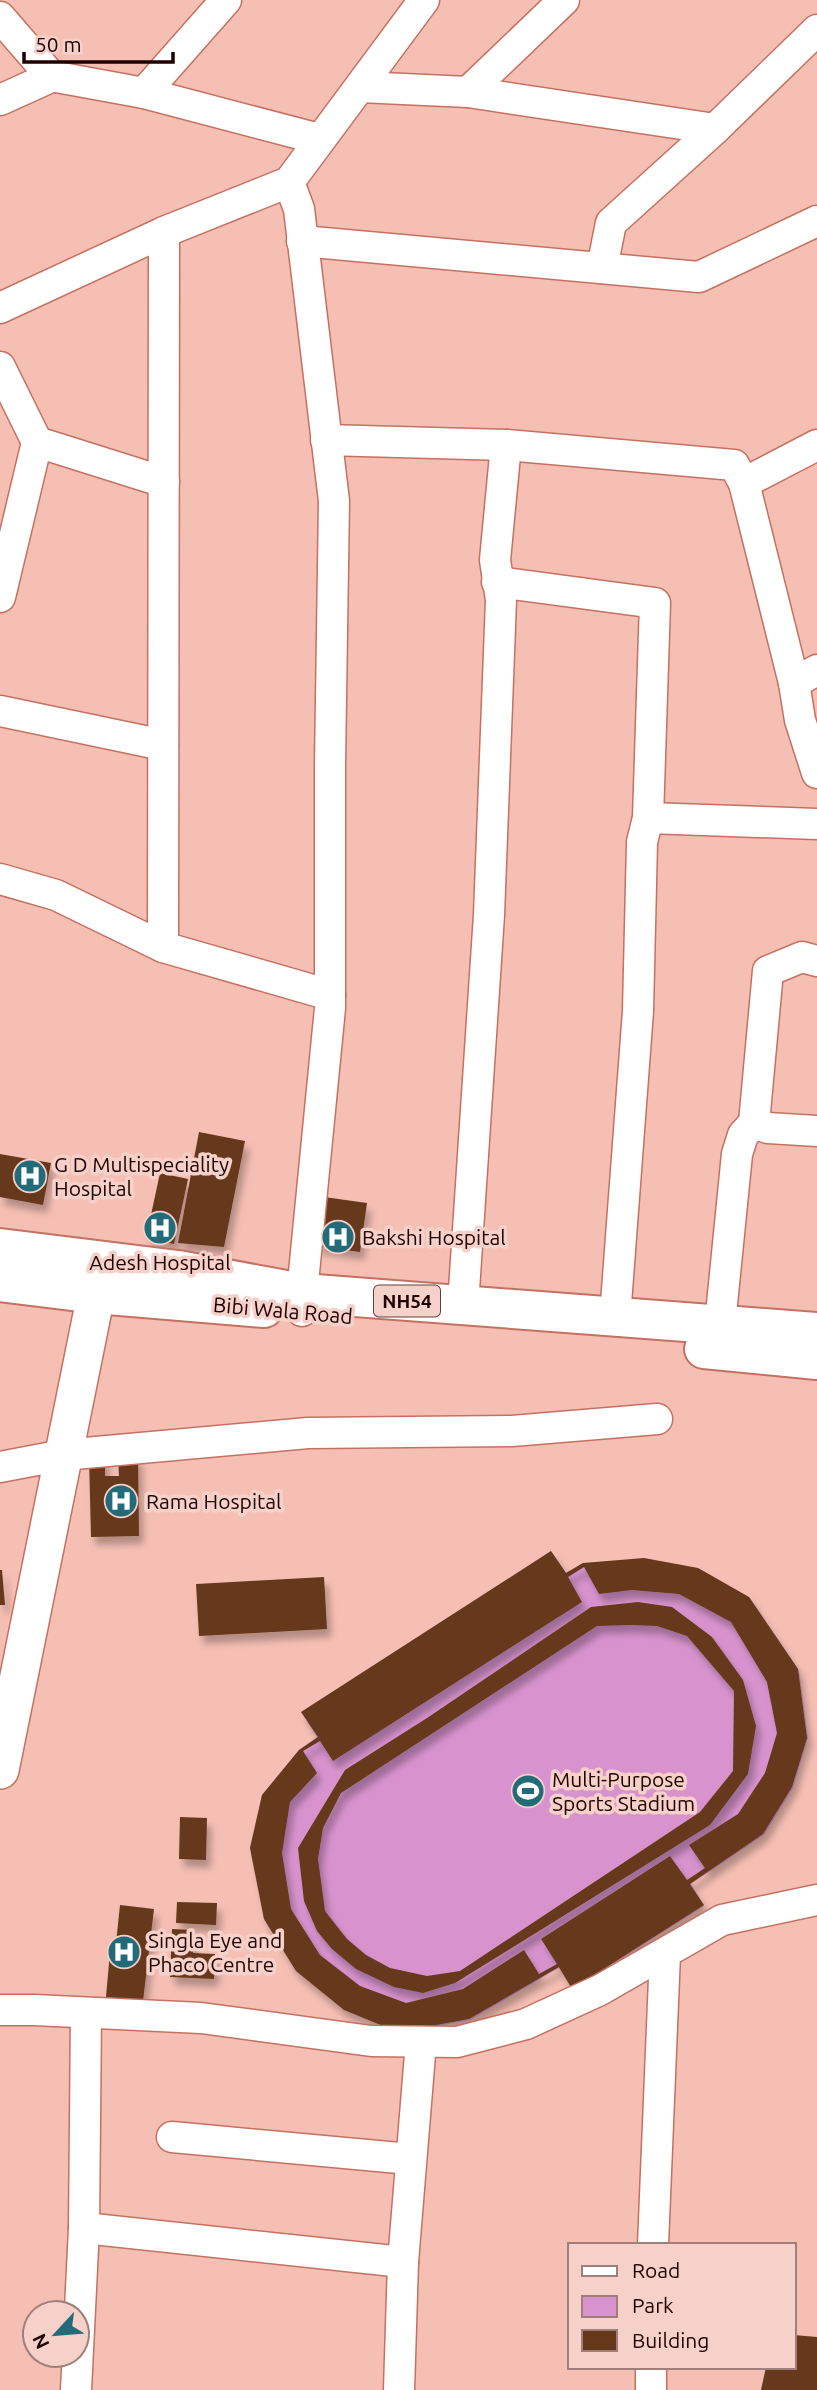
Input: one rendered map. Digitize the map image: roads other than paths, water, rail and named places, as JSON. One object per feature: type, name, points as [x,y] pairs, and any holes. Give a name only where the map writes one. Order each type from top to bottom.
[{"type":"highway","name":"NH54","points":[[0,1248],[99,1278]]},
{"type":"highway","name":"Bibi Wala Road","points":[[0,1282],[99,1278],[817,1360]]},
{"type":"highway","name":"NH54","points":[[302,1302],[463,1305],[817,1332]]},
{"type":"main road","points":[[0,1770],[99,1278]]},
{"type":"street","points":[[0,8],[7,0]]},
{"type":"street","points":[[144,93],[226,0]]},
{"type":"street","points":[[0,309],[164,232],[289,182],[424,0]]},
{"type":"street","points":[[468,92],[564,0]]},
{"type":"street","points":[[0,17],[52,76]]},
{"type":"street","points":[[602,268],[611,223],[715,129],[817,30]]},
{"type":"street","points":[[0,100],[52,76],[144,93],[320,139]]},
{"type":"street","points":[[360,87],[468,92],[715,129]]},
{"type":"street","points":[[289,182],[299,209],[334,501],[330,995],[302,1302]]},
{"type":"street","points":[[302,241],[699,277],[817,221]]},
{"type":"street","points":[[163,947],[164,232]]},
{"type":"street","points":[[0,367],[37,442],[0,597]]},
{"type":"street","points":[[326,440],[506,445],[734,465],[744,483],[806,676],[800,720],[817,773]]},
{"type":"street","points":[[37,442],[164,482]]},
{"type":"street","points":[[463,1305],[489,915],[501,600],[495,560],[506,445]]},
{"type":"street","points":[[744,483],[817,445]]},
{"type":"street","points":[[497,582],[655,603],[648,818],[642,842],[638,1011],[615,1317]]},
{"type":"street","points":[[0,711],[163,745]]},
{"type":"street","points":[[648,818],[817,824]]},
{"type":"street","points":[[0,879],[56,895],[163,947],[330,995]]},
{"type":"street","points":[[720,1324],[737,1154],[743,1135],[754,1123],[768,971],[802,957],[817,961]]},
{"type":"street","points":[[754,1123],[768,1128],[817,1131]]},
{"type":"street","points":[[0,1467],[63,1455],[308,1433],[512,1431],[657,1419]]},
{"type":"street","points":[[0,2010],[201,2018],[370,2041],[457,2042],[526,2024],[600,1990],[722,1920],[817,1900]]},
{"type":"street","points":[[653,2243],[665,1954]]},
{"type":"street","points":[[76,2390],[84,2228],[86,2012]]},
{"type":"street","points":[[399,2390],[403,2262],[421,2042]]},
{"type":"street","points":[[172,2137],[411,2159]]},
{"type":"street","points":[[84,2228],[403,2262]]},
{"type":"street","points":[[650,2390],[651,2369]]},
{"type":"place","name":"G D Multispeciality Hospital","points":[[30,1176]]},
{"type":"place","name":"Adesh Hospital","points":[[160,1228]]},
{"type":"place","name":"Bakshi Hospital","points":[[338,1237]]},
{"type":"place","name":"Rama Hospital","points":[[121,1501]]},
{"type":"place","name":"Multi-Purpose Sports Stadium","points":[[528,1791]]},
{"type":"place","name":"Singla Eye and Phaco Centre","points":[[124,1952]]}]
